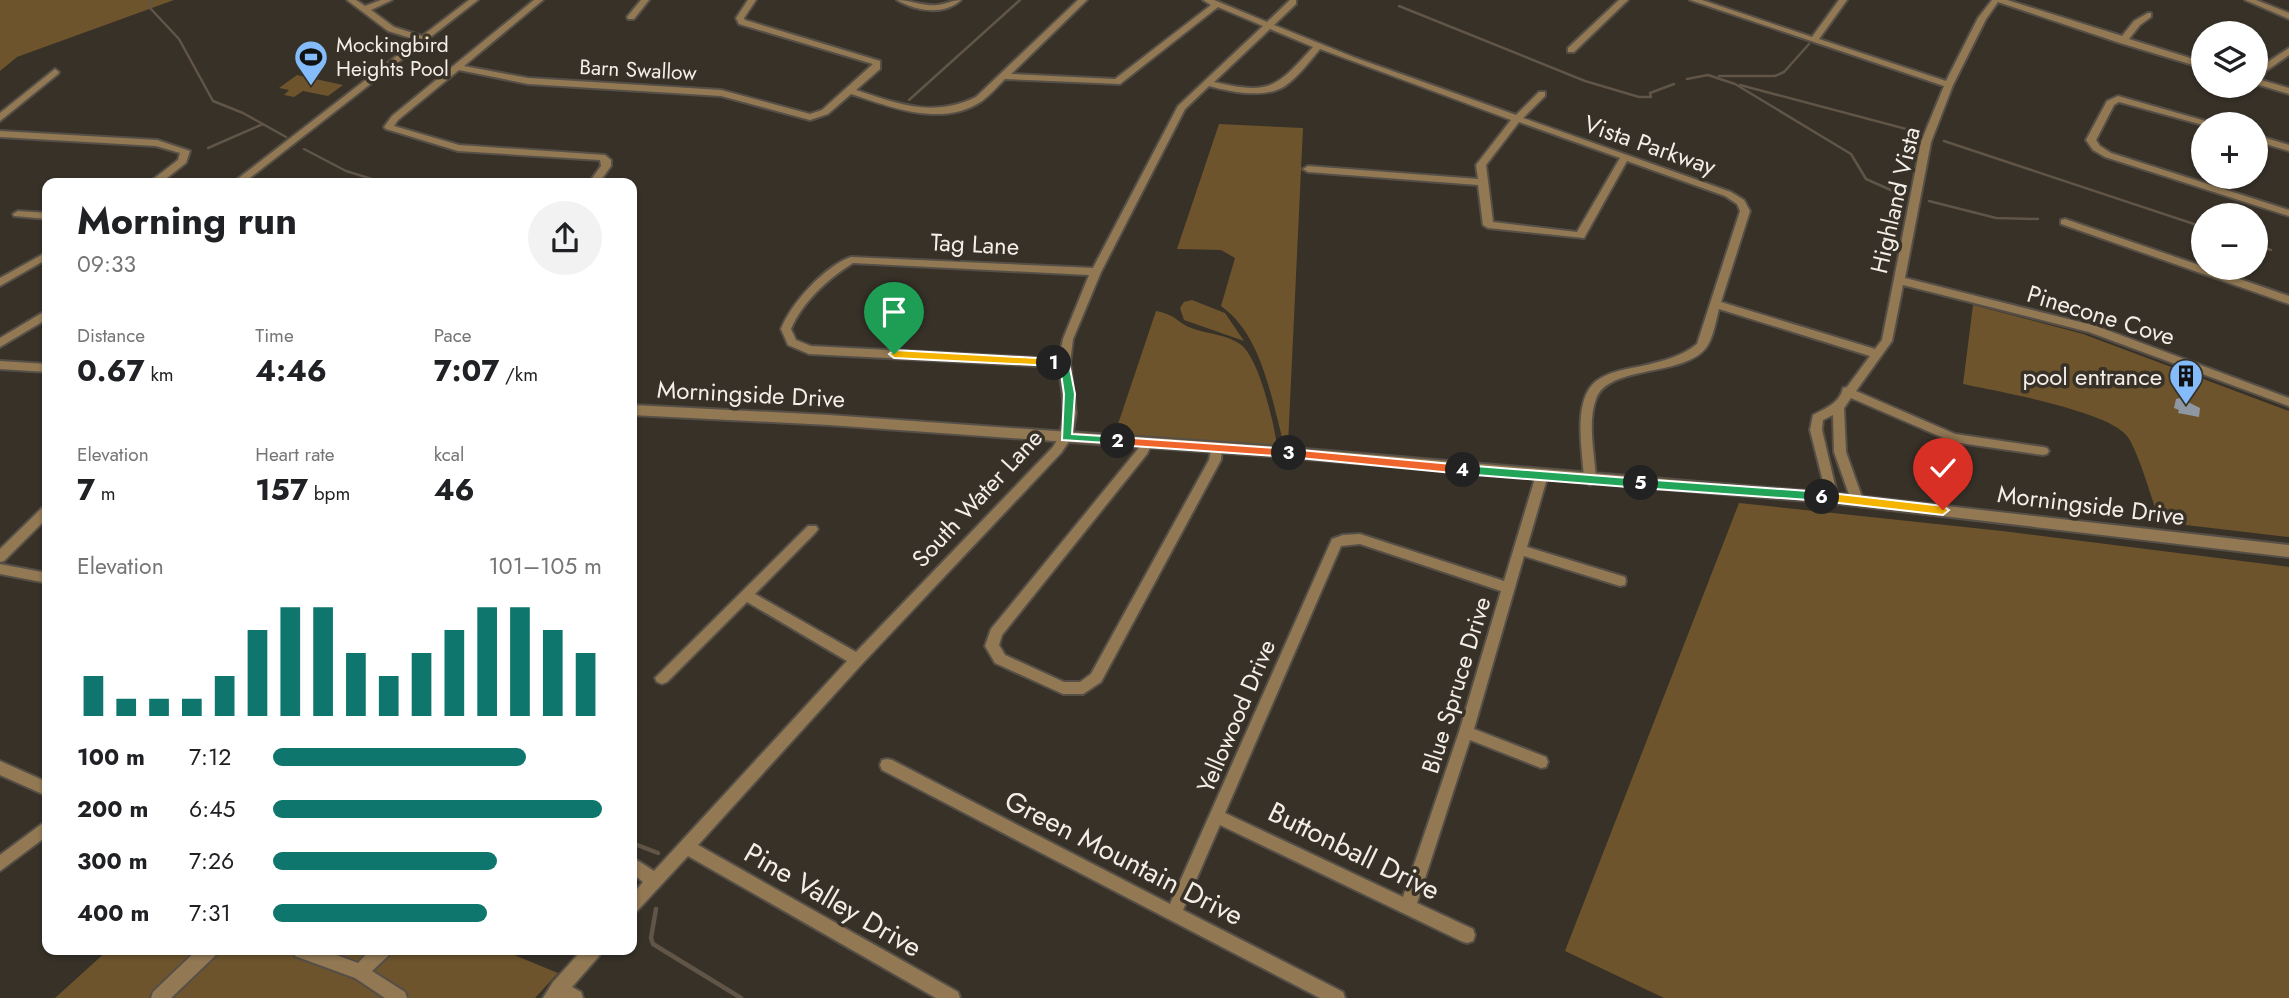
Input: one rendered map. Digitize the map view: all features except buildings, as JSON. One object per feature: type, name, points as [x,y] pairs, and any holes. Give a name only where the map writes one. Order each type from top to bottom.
[{"type":"street","points":[[351,0],[391,29],[424,39]]},
{"type":"street","points":[[364,10],[388,0]]},
{"type":"street","points":[[244,178],[474,0]]},
{"type":"street","points":[[539,0],[389,126],[395,131],[458,148],[598,156],[606,160],[597,178]]},
{"type":"street","points":[[631,17],[645,0]]},
{"type":"street","points":[[752,0],[740,20],[877,63],[875,69],[850,91],[814,117]]},
{"type":"street","points":[[901,0],[944,8],[957,0]]},
{"type":"street","points":[[850,91],[909,109],[948,112],[964,108],[979,99],[1083,0]]},
{"type":"street","points":[[1571,50],[1624,0]]},
{"type":"street","points":[[1694,0],[1949,85]]},
{"type":"street","points":[[1814,40],[1843,0]]},
{"type":"street","points":[[1998,0],[2191,61]]},
{"type":"street","name":"Highland Vista","points":[[1832,498],[1816,430],[1817,418],[1838,407],[1847,391],[1887,341],[1921,160],[1949,85],[1982,18],[1998,0]]},
{"type":"street","points":[[2249,0],[2289,16]]},
{"type":"street","points":[[1003,76],[1117,82],[1212,2]]},
{"type":"street","name":"Vista Parkway","points":[[1212,2],[1269,23],[1318,46],[1516,120],[1728,194],[1744,206],[1716,304],[1702,345],[1696,353],[1676,363],[1615,377],[1591,394],[1588,414],[1590,480]]},
{"type":"street","name":"South Water Lane","points":[[637,900],[857,660],[1057,450],[1066,437],[1071,404],[1064,363],[1068,340],[1096,272],[1181,108],[1293,2]]},
{"type":"street","points":[[2123,41],[2148,15]]},
{"type":"street","points":[[1583,20],[1597,25]]},
{"type":"street","points":[[1207,83],[1227,88],[1272,89],[1282,84],[1318,46]]},
{"type":"street","points":[[2268,66],[2289,51]]},
{"type":"street","name":"Barn Swallow","points":[[458,67],[528,81],[721,93],[814,117]]},
{"type":"street","points":[[0,118],[55,72]]},
{"type":"street","points":[[2268,84],[2289,91]]},
{"type":"street","points":[[1542,94],[1483,160],[1482,182],[1488,225],[1580,236],[1625,159]]},
{"type":"street","points":[[2191,119],[2119,99],[2110,103],[2091,140],[2096,148],[2289,214]]},
{"type":"street","points":[[0,134],[157,144],[177,147],[187,154],[183,161],[160,178]]},
{"type":"street","points":[[2268,142],[2289,148]]},
{"type":"street","points":[[1308,169],[1482,182]]},
{"type":"street","points":[[18,214],[42,216]]},
{"type":"street","points":[[2064,222],[2289,300]]},
{"type":"street","points":[[0,283],[42,258]]},
{"type":"street","name":"Tag Lane","points":[[1064,363],[809,349],[795,345],[788,336],[787,325],[793,313],[838,269],[851,260],[1096,272]]},
{"type":"street","name":"Pinecone Cove","points":[[1898,280],[2092,330],[2289,402]]},
{"type":"street","points":[[1716,304],[1877,354]]},
{"type":"street","points":[[0,343],[42,317]]},
{"type":"street","points":[[0,365],[42,368]]},
{"type":"street","points":[[1847,391],[1953,438],[2043,451]]},
{"type":"street","points":[[1838,407],[1840,452],[1857,500]]},
{"type":"street","name":"Morningside Drive","points":[[637,410],[1216,448],[1857,500],[2289,551]]},
{"type":"street","points":[[1146,443],[1143,451],[1101,505],[996,633],[992,646],[1000,659],[1063,688],[1083,688],[1096,678],[1215,460],[1216,448]]},
{"type":"street","name":"Blue Spruce Drive","points":[[1408,906],[1466,732],[1542,475]]},
{"type":"street","points":[[0,557],[42,515]]},
{"type":"street","points":[[662,678],[812,529]]},
{"type":"street","name":"Yellowood Drive","points":[[1174,913],[1332,549],[1343,540],[1360,540],[1509,588]]},
{"type":"street","points":[[1522,550],[1620,581]]},
{"type":"street","points":[[0,569],[42,577]]},
{"type":"street","points":[[745,596],[857,660]]},
{"type":"street","points":[[1466,732],[1541,762]]},
{"type":"street","name":"Green Mountain Drive","points":[[887,765],[1337,998]]},
{"type":"street","points":[[0,768],[42,787]]},
{"type":"street","name":"Buttonball Drive","points":[[1217,816],[1467,935]]},
{"type":"street","points":[[0,864],[42,831]]},
{"type":"street","name":"Pine Valley Drive","points":[[687,847],[952,998]]},
{"type":"street","points":[[637,868],[654,881]]},
{"type":"street","points":[[159,998],[204,955]]},
{"type":"street","points":[[315,955],[360,972],[399,998]]},
{"type":"street","points":[[360,972],[377,955]]},
{"type":"street","points":[[575,998],[555,993],[589,955]]},
{"type":"shaded area","points":[[0,0],[174,0],[17,57],[0,71]]},
{"type":"shaded area","name":"Mockingbird Heights Pool","points":[[297,75],[343,85],[328,96],[303,91],[294,97],[284,95],[289,90],[279,88]]},
{"type":"shaded area","points":[[1219,124],[1303,128],[1288,444],[1283,441],[1269,386],[1255,349],[1235,318],[1221,306],[1235,258],[1221,250],[1177,249]]},
{"type":"shaded area","points":[[1192,300],[1225,313],[1244,341],[1184,320],[1180,308],[1184,302]]},
{"type":"shaded area","points":[[1973,305],[2083,334],[2289,411],[2289,537],[2160,522],[2136,453],[2127,436],[2116,427],[2076,410],[1963,384]]},
{"type":"shaded area","points":[[1156,311],[1194,329],[1235,341],[1247,351],[1264,391],[1277,446],[1114,436]]},
{"type":"shaded area","points":[[1739,503],[2002,531],[2289,567],[2289,998],[1664,998],[1565,951]]},
{"type":"shaded area","points":[[102,955],[514,955],[558,973],[535,998],[55,998]]},
{"type":"waterway","points":[[152,0],[150,8],[179,39],[213,101],[263,124]]},
{"type":"waterway","points":[[909,100],[1020,0]]},
{"type":"waterway","points":[[1399,6],[1585,81],[1639,97],[1651,97],[1650,93],[1674,84]]},
{"type":"waterway","points":[[1719,76],[1775,76],[1784,72],[1809,44]]},
{"type":"waterway","points":[[1687,79],[1708,75],[1735,84],[1851,154],[1866,179],[1893,191]]},
{"type":"waterway","points":[[1740,85],[1910,130]]},
{"type":"waterway","points":[[208,148],[263,124]]},
{"type":"waterway","points":[[263,124],[286,137]]},
{"type":"waterway","points":[[1944,141],[2191,223]]},
{"type":"waterway","points":[[304,149],[346,171],[369,178]]},
{"type":"waterway","points":[[1929,201],[1996,218],[2038,219]]},
{"type":"waterway","points":[[637,845],[658,853]]},
{"type":"waterway","points":[[656,909],[651,938],[653,944],[741,998]]},
{"type":"place","name":"Mockingbird Heights Pool","points":[[311,87]]},
{"type":"place","name":"pool entrance","points":[[2186,406]]},
{"type":"route","points":[[894,354],[1064,363],[1071,404],[1066,437],[1281,452],[1470,470],[1832,498],[1943,510]]}]
